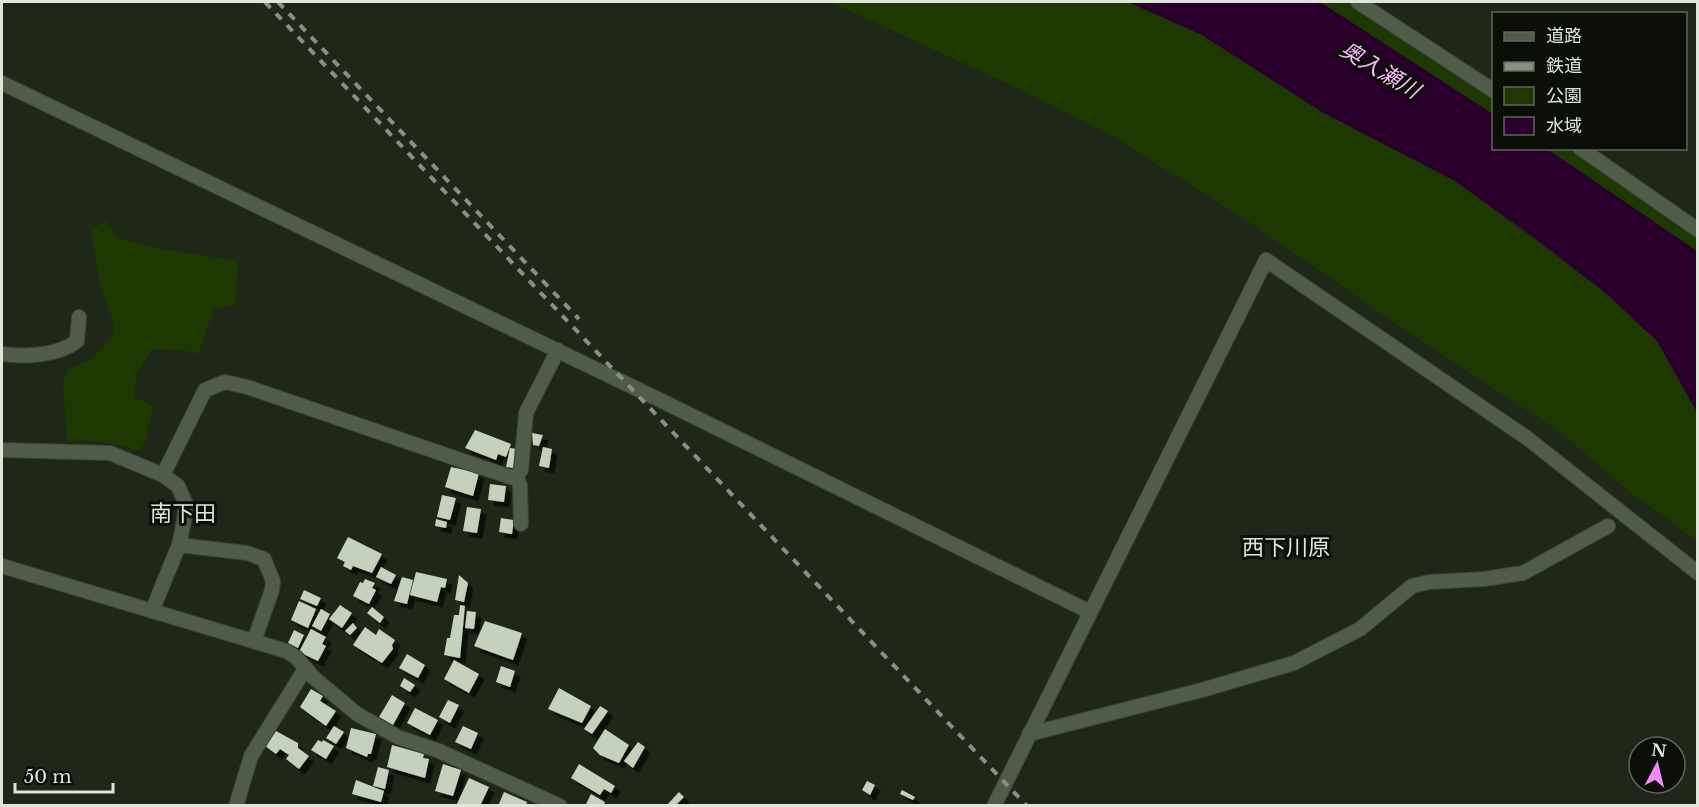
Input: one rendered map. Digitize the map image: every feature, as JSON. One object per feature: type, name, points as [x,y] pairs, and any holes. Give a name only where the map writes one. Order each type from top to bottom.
[{"type":"street","points":[[1358,2],[1492,90]]},
{"type":"street","points":[[2,83],[558,350],[1088,611]]},
{"type":"street","points":[[1583,150],[1698,230]]},
{"type":"street","points":[[994,806],[1088,611],[1266,260],[1527,438],[1698,573]]},
{"type":"street","points":[[2,354],[49,352],[69,347],[77,341],[79,317]]},
{"type":"street","points":[[163,475],[205,390],[225,382],[247,387],[510,477],[516,476],[521,470],[526,413],[558,350]]},
{"type":"street","points":[[2,450],[110,453],[163,475],[178,486],[186,504],[179,545],[152,611]]},
{"type":"street","points":[[516,476],[520,485],[521,524]]},
{"type":"street","points":[[1029,734],[1191,693],[1294,663],[1360,629],[1412,586],[1522,573],[1608,526]]},
{"type":"street","points":[[179,545],[247,553],[264,559],[273,581],[272,590],[254,641]]},
{"type":"street","points":[[2,566],[286,651],[296,657],[305,669],[357,714],[398,737],[439,751],[560,806]]},
{"type":"street","points":[[236,806],[251,756],[305,669]]},
{"type":"green space","points":[[830,2],[1128,2],[1202,35],[1322,112],[1455,181],[1607,294],[1657,341],[1697,412],[1697,541],[1628,491],[1560,432],[1408,332],[1249,222],[1114,137],[1006,83]]},
{"type":"green space","points":[[1320,2],[1348,2],[1492,94],[1492,113]]},
{"type":"green space","points":[[1548,150],[1575,150],[1697,235],[1697,251]]},
{"type":"green space","points":[[106,221],[118,238],[157,248],[238,261],[235,305],[214,309],[198,354],[181,350],[152,349],[136,376],[134,397],[154,406],[145,442],[139,452],[104,442],[67,441],[63,384],[67,370],[93,358],[114,334],[111,314],[100,287],[91,229]]},
{"type":"water","name":"奥入瀬川","points":[[1128,2],[1320,2],[1492,113],[1492,150],[1548,150],[1697,251],[1697,412],[1657,341],[1607,294],[1539,241],[1455,181],[1322,112],[1202,35]]},
{"type":"building","points":[[475,430],[511,444],[506,457],[498,454],[496,460],[465,448]]},
{"type":"building","points":[[532,433],[543,435],[539,446],[533,445]]},
{"type":"building","points":[[543,447],[552,449],[549,468],[539,466]]},
{"type":"building","points":[[510,448],[517,449],[513,468],[506,467]]},
{"type":"building","points":[[451,467],[479,473],[473,496],[445,487]]},
{"type":"building","points":[[490,484],[506,486],[504,502],[488,500]]},
{"type":"building","points":[[442,495],[456,498],[450,520],[437,517]]},
{"type":"building","points":[[467,507],[481,509],[477,533],[463,531]]},
{"type":"building","points":[[501,518],[514,520],[512,534],[499,532]]},
{"type":"building","points":[[436,519],[447,522],[446,528],[435,526]]},
{"type":"building","points":[[348,537],[382,554],[372,573],[353,566],[351,570],[343,566],[345,562],[337,558]]},
{"type":"building","points":[[381,567],[396,575],[391,584],[376,577]]},
{"type":"building","points":[[416,572],[447,579],[445,588],[441,587],[437,602],[410,595]]},
{"type":"building","points":[[459,575],[468,583],[464,602],[455,600]]},
{"type":"building","points":[[402,577],[413,580],[407,604],[394,601]]},
{"type":"building","points":[[365,579],[375,583],[372,588],[376,590],[369,604],[353,596],[360,582],[363,583]]},
{"type":"building","points":[[304,590],[321,598],[317,606],[300,599]]},
{"type":"building","points":[[299,601],[316,609],[308,628],[291,620]]},
{"type":"building","points":[[340,605],[352,613],[342,628],[329,619]]},
{"type":"building","points":[[460,605],[465,606],[460,658],[444,655],[454,615],[459,615]]},
{"type":"building","points":[[372,607],[384,617],[380,623],[367,613]]},
{"type":"building","points":[[321,609],[330,614],[321,631],[312,626]]},
{"type":"building","points":[[467,611],[476,612],[474,629],[465,628]]},
{"type":"building","points":[[485,621],[522,633],[513,660],[474,646]]},
{"type":"building","points":[[353,623],[357,628],[350,635],[345,631]]},
{"type":"building","points":[[365,627],[376,635],[379,629],[395,640],[392,645],[393,649],[382,663],[353,645]]},
{"type":"building","points":[[311,629],[326,637],[322,644],[326,646],[318,661],[299,652]]},
{"type":"building","points":[[294,630],[304,635],[298,648],[288,643]]},
{"type":"building","points":[[407,654],[425,665],[418,678],[399,668]]},
{"type":"building","points":[[454,660],[479,674],[469,693],[444,679]]},
{"type":"building","points":[[501,666],[515,671],[510,687],[496,682]]},
{"type":"building","points":[[404,678],[415,685],[410,692],[400,686]]},
{"type":"building","points":[[559,688],[591,706],[582,723],[548,709]]},
{"type":"building","points":[[311,689],[323,696],[320,701],[336,711],[326,726],[300,707]]},
{"type":"building","points":[[392,695],[405,703],[393,725],[379,717]]},
{"type":"building","points":[[448,700],[459,705],[450,723],[439,717]]},
{"type":"building","points":[[600,706],[608,711],[592,734],[584,729]]},
{"type":"building","points":[[415,708],[438,720],[430,735],[407,723]]},
{"type":"building","points":[[334,726],[344,732],[336,744],[326,738]]},
{"type":"building","points":[[463,726],[478,733],[471,749],[455,742]]},
{"type":"building","points":[[351,728],[376,734],[371,754],[367,757],[346,748]]},
{"type":"building","points":[[605,729],[629,745],[619,763],[600,755],[593,748]]},
{"type":"building","points":[[276,731],[298,743],[298,748],[309,756],[299,769],[286,759],[289,755],[280,749],[276,754],[265,746]]},
{"type":"building","points":[[318,740],[334,746],[326,759],[311,750]]},
{"type":"building","points":[[638,742],[645,747],[633,768],[624,761]]},
{"type":"building","points":[[392,745],[424,754],[423,758],[429,759],[425,778],[387,767]]},
{"type":"building","points":[[443,764],[461,770],[453,796],[435,791]]},
{"type":"building","points":[[579,764],[615,786],[611,793],[604,789],[600,795],[571,778]]},
{"type":"building","points":[[378,767],[389,770],[385,789],[373,786]]},
{"type":"building","points":[[469,778],[489,787],[480,806],[456,806]]},
{"type":"building","points":[[356,780],[384,791],[381,802],[352,794]]},
{"type":"building","points":[[867,781],[875,785],[870,795],[862,790]]},
{"type":"building","points":[[902,790],[915,797],[913,800],[900,794]]},
{"type":"building","points":[[504,792],[527,802],[526,806],[498,806]]},
{"type":"building","points":[[679,792],[684,797],[675,806],[666,806]]},
{"type":"building","points":[[591,794],[605,802],[603,806],[585,806]]},
{"type":"railway","points":[[265,2],[1027,806]]},
{"type":"railway","points":[[278,2],[579,319]]},
{"type":"district","name":"南下田","points":[[183,513]]},
{"type":"district","name":"西下川原","points":[[1286,547]]}]
